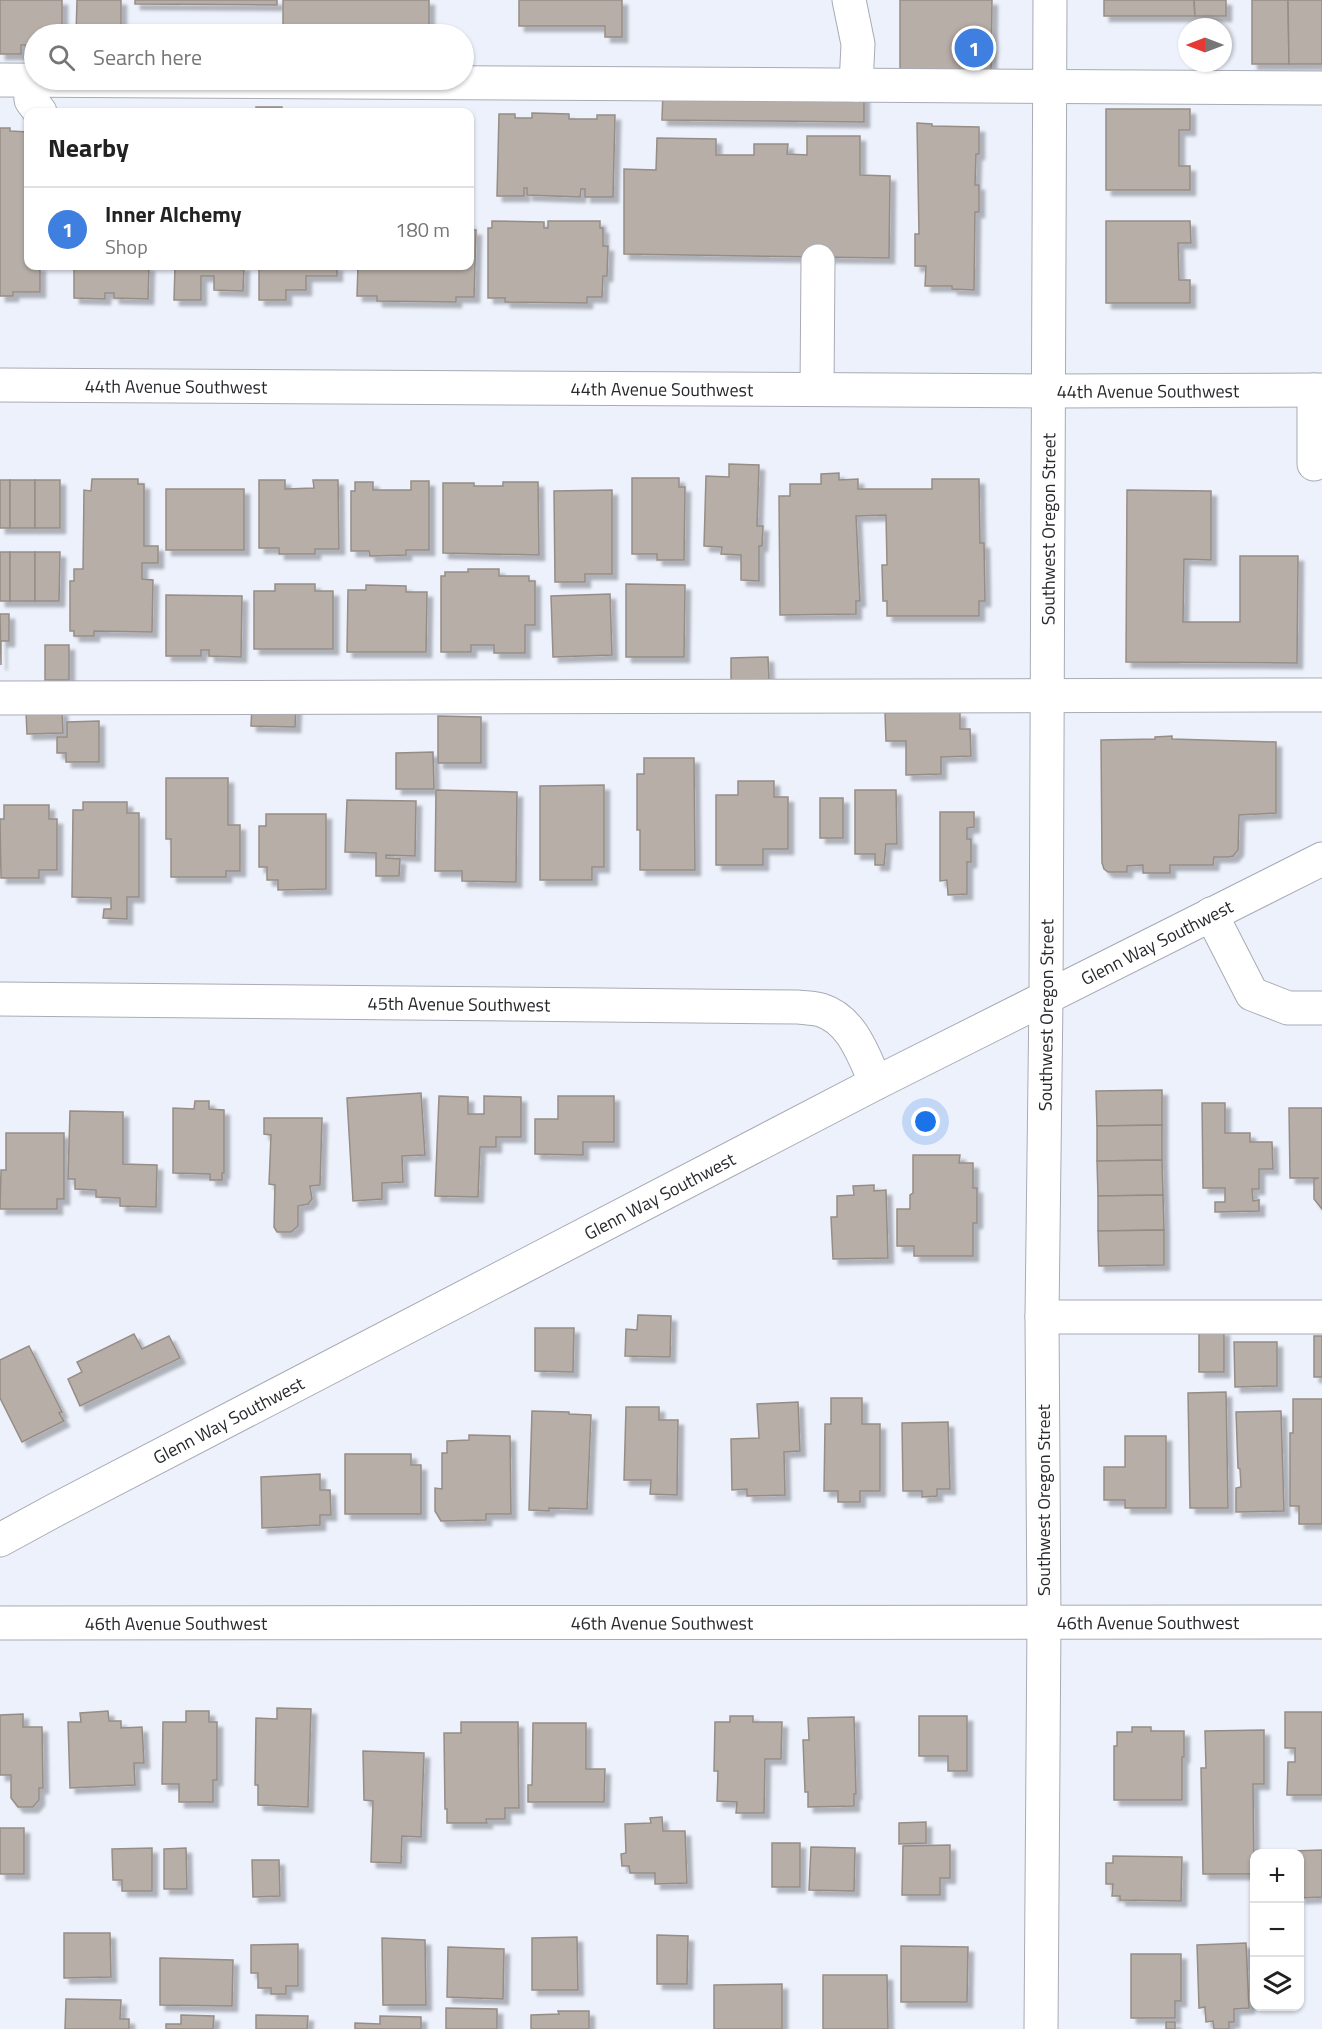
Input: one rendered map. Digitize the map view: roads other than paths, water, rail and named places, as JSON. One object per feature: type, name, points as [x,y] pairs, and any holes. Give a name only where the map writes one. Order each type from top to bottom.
[{"type":"street","points":[[849,0],[858,44],[856,85]]},
{"type":"street","name":"Southwest Oregon Street","points":[[1041,2029],[1044,1621],[1042,1317],[1046,997],[1050,0]]},
{"type":"street","points":[[15,80],[37,108]]},
{"type":"street","points":[[474,83],[1322,88]]},
{"type":"street","points":[[817,389],[818,261]]},
{"type":"street","name":"44th Avenue Southwest","points":[[0,385],[1049,391],[1318,390]]},
{"type":"street","points":[[1314,464],[1318,390]]},
{"type":"street","points":[[0,698],[1322,695]]},
{"type":"street","name":"Glenn Way Southwest","points":[[0,1540],[876,1083],[1322,859]]},
{"type":"street","points":[[1211,914],[1252,994],[1288,1008],[1322,1008]]},
{"type":"street","name":"45th Avenue Southwest","points":[[0,999],[798,1006],[823,1010],[848,1027],[876,1083]]},
{"type":"street","points":[[1042,1317],[1322,1317]]},
{"type":"street","name":"46th Avenue Southwest","points":[[0,1623],[1322,1622]]},
{"type":"place","name":"Inner Alchemy","points":[[974,48]]}]
